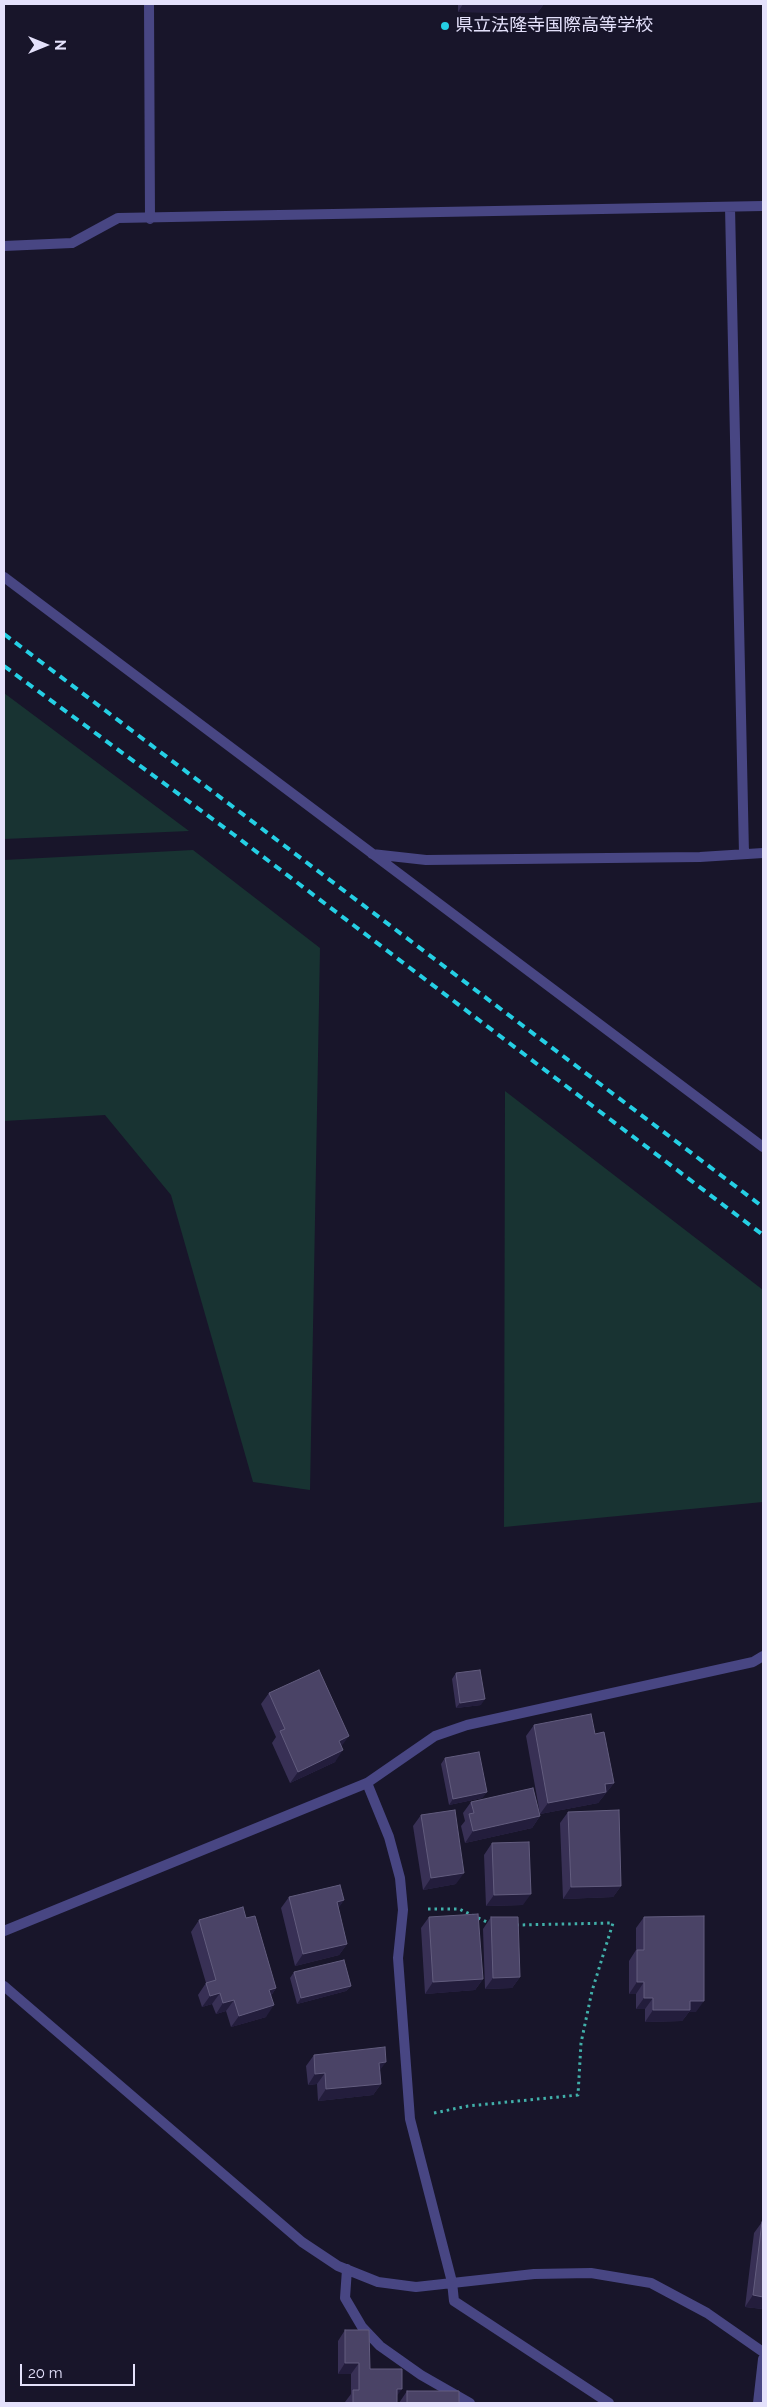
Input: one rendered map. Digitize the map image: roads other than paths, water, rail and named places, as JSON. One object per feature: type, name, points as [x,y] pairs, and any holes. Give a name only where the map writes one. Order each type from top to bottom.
[{"type":"street","points":[[149,4],[150,219]]},
{"type":"street","points":[[4,246],[72,243],[118,218],[150,219],[763,206]]},
{"type":"street","points":[[730,207],[744,854]]},
{"type":"street","points":[[4,577],[763,1147]]},
{"type":"street","points":[[371,854],[436,860],[700,857],[763,853]]},
{"type":"street","points":[[4,1931],[367,1784],[435,1736],[467,1725],[753,1662],[763,1656]]},
{"type":"street","points":[[367,1784],[400,1878],[403,1910],[398,1958],[410,2119],[452,2282],[454,2301],[609,2403]]},
{"type":"street","points":[[4,1986],[302,2242],[338,2266],[378,2282],[416,2287],[534,2274],[591,2273],[651,2283],[707,2313],[763,2352]]},
{"type":"street","points":[[347,2269],[344,2298],[362,2327],[380,2346],[421,2375],[470,2403]]},
{"type":"street","points":[[758,2403],[763,2359]]},
{"type":"railway","points":[[4,634],[763,1207]]},
{"type":"railway","points":[[4,666],[233,834],[763,1235]]},
{"type":"place","name":"県立法隆寺国際高等学校","points":[[445,26]]}]
